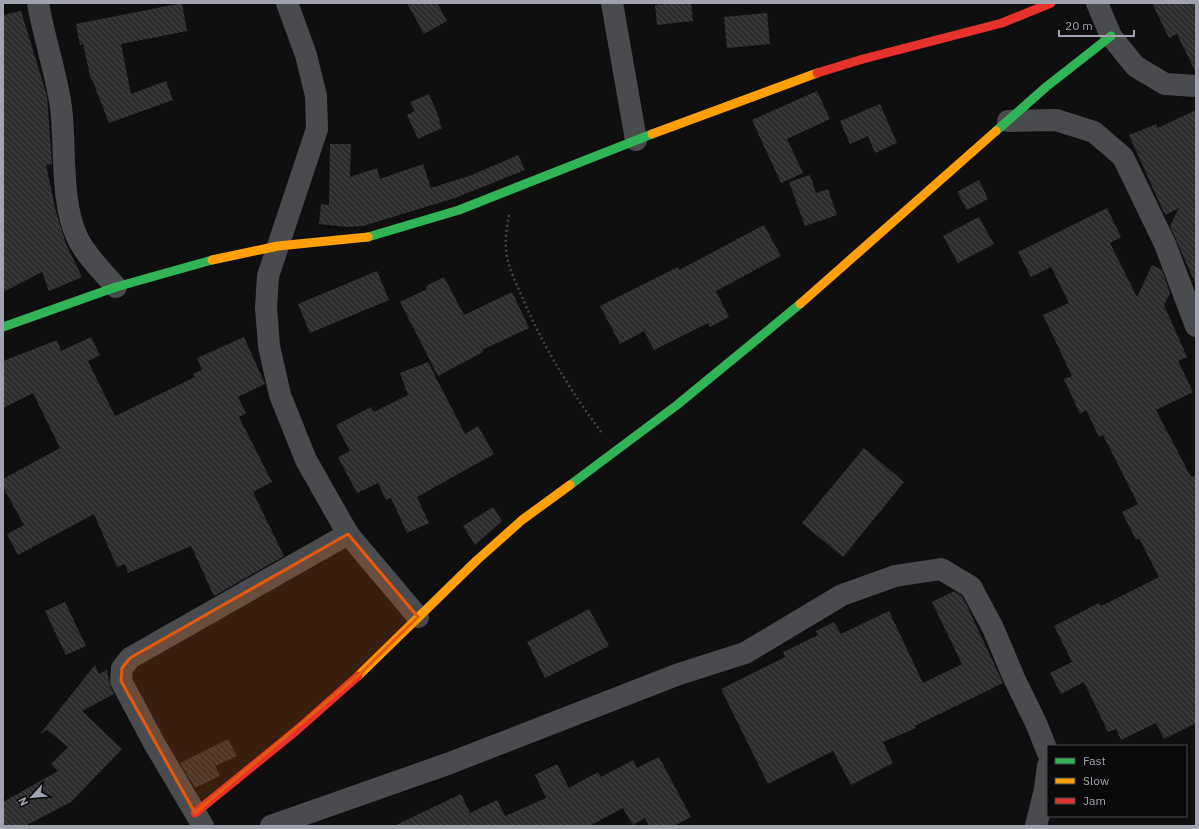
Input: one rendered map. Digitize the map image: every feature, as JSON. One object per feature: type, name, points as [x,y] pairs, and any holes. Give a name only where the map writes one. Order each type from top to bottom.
[{"type":"street","points":[[38,3],[61,105],[66,178],[71,220],[78,240],[116,287]]},
{"type":"street","points":[[287,3],[306,55],[316,96],[317,130],[268,276],[266,308],[268,346],[278,388],[306,460],[348,534],[418,617]]},
{"type":"street","points":[[612,3],[636,140]]},
{"type":"street","points":[[3,328],[116,287],[200,263],[278,246],[365,238],[459,210],[636,140],[808,76],[863,59],[1002,23],[1049,3]]},
{"type":"street","points":[[1097,3],[1111,36],[1135,66],[1165,84],[1196,86]]},
{"type":"street","points":[[348,534],[130,658],[122,668],[121,681],[154,743],[199,819],[360,674],[476,561],[522,520],[677,405],[770,330],[865,249],[1046,87],[1111,36]]},
{"type":"street","points":[[1008,121],[1056,120],[1079,127],[1094,132],[1123,157],[1165,244],[1196,326]]},
{"type":"street","points":[[271,826],[450,763],[679,674],[744,653],[842,595],[895,576],[941,569],[971,587],[993,628],[1047,750]]},
{"type":"street","points":[[1036,826],[1046,789],[1047,778]]},
{"type":"path","points":[[514,189],[507,226],[506,242],[510,270],[547,351],[574,394],[615,451]]},
{"type":"highlighted area","points":[[348,534],[418,617],[360,674],[195,813],[121,681],[122,668],[130,658]]},
{"type":"building","points":[[182,3],[187,31],[121,44],[131,94],[166,81],[173,100],[109,123],[92,79],[91,80],[83,44],[80,45],[76,24]]},
{"type":"building","points":[[407,3],[437,3],[447,21],[424,34]]},
{"type":"building","points":[[691,3],[693,21],[657,25],[655,5]]},
{"type":"building","points":[[1152,3],[1196,3],[1196,73],[1177,34],[1169,38]]},
{"type":"building","points":[[21,11],[47,96],[52,164],[46,165],[56,212],[66,244],[82,277],[49,291],[42,272],[3,292],[3,15]]},
{"type":"building","points":[[767,13],[770,44],[727,48],[724,17]]},
{"type":"building","points":[[817,91],[830,119],[787,139],[803,173],[781,183],[752,120]]},
{"type":"building","points":[[429,94],[442,128],[418,139],[407,115],[415,111],[410,102]]},
{"type":"building","points":[[880,104],[897,143],[875,153],[868,136],[850,144],[840,121]]},
{"type":"building","points":[[1196,110],[1196,285],[1170,226],[1179,208],[1165,215],[1129,135],[1156,124],[1158,128]]},
{"type":"building","points":[[330,144],[351,144],[350,177],[377,168],[380,179],[423,164],[431,188],[472,175],[518,155],[525,170],[455,198],[363,226],[347,227],[319,224],[321,204],[329,205]]},
{"type":"building","points":[[810,175],[816,193],[828,189],[837,215],[805,226],[789,182]]},
{"type":"building","points":[[979,180],[988,199],[967,210],[957,192]]},
{"type":"building","points":[[1107,208],[1121,237],[1110,243],[1137,297],[1152,265],[1162,270],[1170,293],[1164,305],[1187,357],[1178,361],[1193,392],[1156,410],[1191,477],[1196,475],[1196,723],[1164,739],[1156,723],[1121,740],[1116,729],[1108,732],[1084,682],[1061,694],[1050,673],[1072,662],[1054,626],[1099,603],[1101,606],[1159,577],[1139,538],[1136,540],[1122,512],[1138,504],[1103,435],[1099,437],[1086,410],[1080,414],[1064,379],[1072,376],[1043,315],[1069,303],[1051,267],[1031,277],[1018,252]]},
{"type":"building","points":[[979,217],[994,244],[958,263],[943,236]]},
{"type":"building","points":[[764,225],[781,256],[716,291],[729,317],[710,327],[708,323],[654,350],[644,331],[620,344],[600,306],[678,267],[679,270]]},
{"type":"building","points":[[377,271],[389,300],[310,333],[298,304]]},
{"type":"building","points":[[444,277],[464,315],[512,292],[529,328],[482,350],[483,352],[438,376],[400,302],[427,289],[426,286]]},
{"type":"building","points":[[91,337],[100,355],[88,361],[115,416],[195,377],[193,374],[202,370],[197,358],[244,337],[265,384],[238,397],[246,413],[239,417],[272,482],[253,492],[284,556],[214,596],[191,546],[128,573],[125,564],[117,567],[94,514],[18,555],[7,534],[24,525],[3,487],[3,479],[60,448],[33,393],[3,408],[3,361],[57,340],[61,351]]},
{"type":"building","points":[[428,362],[465,434],[478,426],[494,454],[417,497],[429,523],[407,533],[391,498],[386,500],[378,483],[357,493],[338,457],[350,451],[336,425],[371,407],[374,412],[408,395],[400,373]]},
{"type":"building","points":[[864,448],[904,482],[843,557],[802,523]]},
{"type":"building","points":[[493,507],[502,521],[475,545],[463,526]]},
{"type":"building","points":[[954,591],[962,596],[1003,683],[915,726],[916,728],[883,742],[893,763],[851,785],[833,751],[768,784],[721,689],[785,657],[783,652],[818,635],[816,631],[834,622],[841,634],[889,611],[923,683],[962,664],[932,602]]},
{"type":"building","points":[[65,602],[86,646],[66,655],[45,611]]},
{"type":"building","points":[[589,609],[609,646],[545,678],[527,642]]},
{"type":"building","points":[[95,665],[99,674],[107,670],[110,686],[114,694],[82,711],[122,749],[71,802],[25,826],[3,826],[3,802],[58,771],[51,764],[68,747],[47,730],[40,734]]},
{"type":"building","points":[[228,739],[237,756],[215,766],[220,776],[195,788],[180,763]]},
{"type":"building","points":[[659,757],[691,817],[674,826],[649,826],[645,818],[633,825],[623,808],[589,826],[394,826],[461,794],[470,813],[497,800],[505,816],[546,798],[535,775],[557,764],[569,788],[598,772],[601,777],[633,760],[637,768]]},
{"type":"traffic: fast","points":[[996,131],[1046,87],[1111,36]]},
{"type":"traffic: fast","points":[[368,237],[459,210],[652,134]]},
{"type":"traffic: fast","points":[[3,327],[116,287],[212,260]]},
{"type":"traffic: fast","points":[[570,485],[677,405],[800,304]]},
{"type":"traffic: slow","points":[[652,134],[817,73]]},
{"type":"traffic: slow","points":[[800,304],[996,131]]},
{"type":"traffic: slow","points":[[212,260],[278,246],[368,237]]},
{"type":"traffic: slow","points":[[358,676],[476,561],[522,520],[570,485]]},
{"type":"traffic: jam","points":[[817,73],[863,59],[1002,23],[1051,3]]},
{"type":"traffic: jam","points":[[195,813],[297,730],[358,676]]}]
